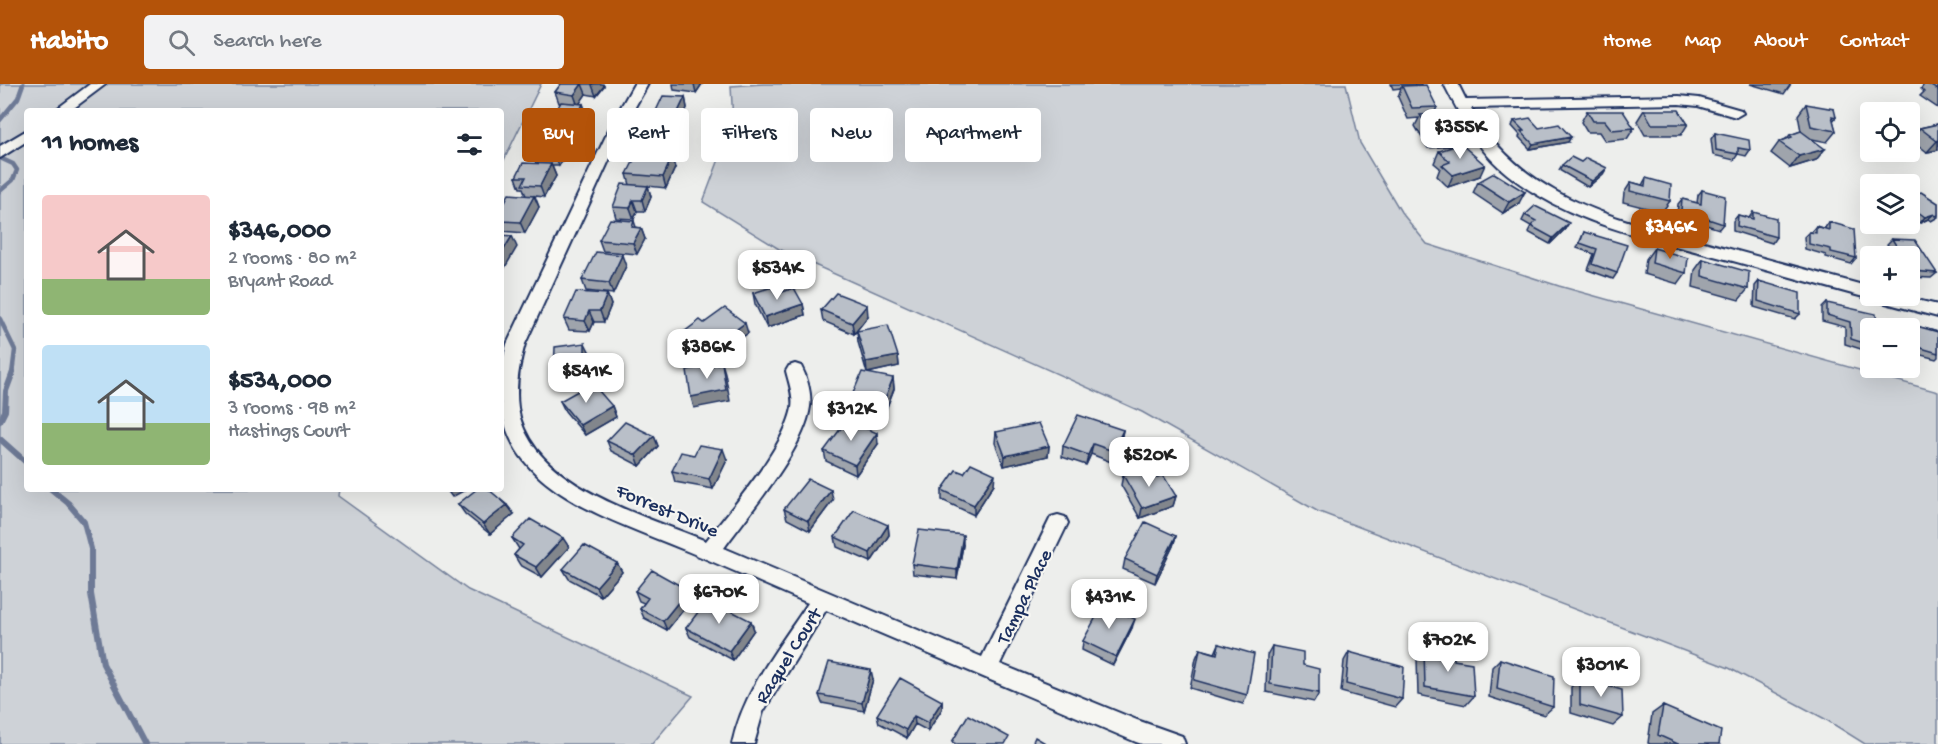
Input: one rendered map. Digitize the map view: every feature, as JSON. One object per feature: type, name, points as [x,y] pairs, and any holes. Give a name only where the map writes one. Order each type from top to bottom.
[{"type":"street","points":[[65,108],[99,84]]},
{"type":"street","name":"Forrest Drive","points":[[641,84],[620,121],[516,344],[506,380],[507,396],[514,427],[528,454],[552,477],[590,500],[821,600],[1136,731],[1174,744]]},
{"type":"street","points":[[1451,84],[1479,134],[1503,162],[1530,183],[1567,204],[1635,230],[1860,290]]},
{"type":"street","points":[[1461,104],[1679,100],[1700,102],[1736,113]]},
{"type":"street","points":[[2,152],[24,136]]},
{"type":"street","points":[[1918,306],[1938,311]]},
{"type":"street","points":[[710,551],[787,443],[798,420],[801,405],[795,371]]},
{"type":"street","name":"Tampa Place","points":[[987,669],[1058,523]]},
{"type":"street","name":"Raquel Court","points":[[743,744],[754,706],[821,600]]},
{"type":"shaded area","points":[[0,84],[541,84],[529,108],[522,108],[522,123],[504,160],[504,108],[24,108],[24,492],[339,492],[338,496],[468,590],[693,696],[652,744],[0,744]]},
{"type":"shaded area","points":[[763,84],[1346,84],[1360,143],[1401,212],[1427,244],[1559,286],[1860,370],[1860,378],[1888,378],[1938,392],[1938,744],[1865,744],[1825,719],[1729,668],[1317,511],[1142,412],[779,249],[703,202],[718,162],[798,162],[798,108],[732,108],[731,86]]},
{"type":"building","points":[[561,84],[582,84],[574,95],[555,92]]},
{"type":"building","points":[[1938,84],[1938,90],[1929,85]]},
{"type":"building","points":[[1426,85],[1437,107],[1412,108],[1402,86]]},
{"type":"building","points":[[663,96],[685,97],[680,108],[657,108]]},
{"type":"building","points":[[561,102],[583,104],[581,108],[558,108]]},
{"type":"building","points":[[1806,104],[1834,109],[1836,117],[1832,116],[1836,131],[1811,126]]},
{"type":"building","points":[[1644,110],[1679,110],[1688,124],[1652,124]]},
{"type":"building","points":[[1587,111],[1623,111],[1634,128],[1612,130],[1605,121],[1593,121]]},
{"type":"building","points":[[1443,114],[1456,135],[1433,137],[1420,115]]},
{"type":"building","points":[[1530,118],[1539,128],[1559,124],[1571,137],[1533,144],[1514,121]]},
{"type":"building","points":[[1938,124],[1938,140],[1937,141],[1920,128]]},
{"type":"building","points":[[1801,131],[1825,149],[1799,156],[1779,142]]},
{"type":"building","points":[[1715,133],[1749,140],[1750,150],[1738,148],[1738,154],[1716,150]]},
{"type":"building","points":[[1461,144],[1485,165],[1453,175],[1442,165],[1450,162],[1439,151]]},
{"type":"building","points":[[1571,157],[1581,162],[1586,158],[1607,168],[1592,181],[1562,165]]},
{"type":"building","points":[[633,162],[670,162],[663,177],[627,174]]},
{"type":"building","points":[[523,163],[551,164],[540,186],[522,185],[526,177],[516,177]]},
{"type":"building","points":[[1494,173],[1525,192],[1509,202],[1478,182]]},
{"type":"building","points":[[1646,178],[1671,185],[1670,201],[1630,191],[1631,182],[1645,186]]},
{"type":"building","points":[[622,184],[648,186],[642,200],[633,200],[630,208],[613,207]]},
{"type":"building","points":[[1702,190],[1725,196],[1723,224],[1681,210],[1682,199],[1701,204]]},
{"type":"building","points":[[1920,192],[1938,203],[1938,215],[1925,217],[1920,213]]},
{"type":"building","points":[[509,194],[534,196],[520,222],[504,221],[504,203]]},
{"type":"building","points":[[1535,206],[1569,223],[1553,238],[1531,226],[1536,221],[1525,215]]},
{"type":"building","points":[[1753,212],[1776,218],[1776,237],[1737,226],[1738,215],[1753,219]]},
{"type":"building","points":[[610,219],[634,221],[632,227],[641,228],[633,243],[599,240]]},
{"type":"building","points":[[1829,222],[1854,229],[1856,258],[1809,244],[1809,232],[1816,233],[1816,226],[1829,230]]},
{"type":"building","points":[[1584,232],[1627,245],[1617,273],[1592,264],[1597,249],[1580,243]]},
{"type":"building","points":[[504,235],[512,236],[504,249]]},
{"type":"building","points":[[1892,239],[1915,240],[1919,246],[1896,246]]},
{"type":"building","points":[[1654,248],[1688,258],[1686,273],[1652,263]]},
{"type":"building","points":[[1920,248],[1937,273],[1920,272]]},
{"type":"building","points":[[596,252],[622,255],[609,283],[582,280]]},
{"type":"building","points":[[1703,259],[1749,272],[1748,289],[1702,276]]},
{"type":"building","points":[[1759,281],[1800,293],[1800,314],[1758,301]]},
{"type":"building","points":[[772,287],[776,294],[794,288],[803,304],[765,317],[753,293]]},
{"type":"building","points":[[576,292],[607,294],[600,311],[589,311],[585,321],[564,319]]},
{"type":"building","points":[[836,293],[867,305],[852,323],[821,310]]},
{"type":"building","points":[[1827,303],[1876,314],[1876,318],[1860,318],[1860,342],[1851,339],[1850,322],[1827,315]]},
{"type":"building","points":[[725,308],[745,323],[708,350],[684,332],[700,320],[704,323]]},
{"type":"building","points":[[888,325],[898,356],[866,362],[857,331]]},
{"type":"building","points":[[1920,327],[1938,332],[1938,353],[1920,348]]},
{"type":"building","points":[[585,343],[585,368],[554,373],[555,347]]},
{"type":"building","points":[[722,363],[726,390],[691,397],[687,370]]},
{"type":"building","points":[[862,372],[893,378],[880,411],[848,405]]},
{"type":"building","points":[[592,383],[612,406],[580,425],[560,401]]},
{"type":"building","points":[[1078,415],[1123,430],[1113,451],[1093,444],[1088,455],[1063,446]]},
{"type":"building","points":[[847,420],[877,433],[855,465],[824,451]]},
{"type":"building","points":[[625,422],[654,436],[636,455],[607,441]]},
{"type":"building","points":[[1039,423],[1049,446],[1005,456],[996,432]]},
{"type":"building","points":[[699,445],[723,449],[709,479],[672,471],[681,452],[694,455]]},
{"type":"building","points":[[971,463],[995,474],[974,505],[942,490],[956,470],[964,473]]},
{"type":"building","points":[[1144,467],[1152,479],[1163,475],[1176,496],[1142,508],[1123,475]]},
{"type":"building","points":[[808,479],[831,490],[808,521],[784,509]]},
{"type":"building","points":[[473,492],[492,492],[507,505],[483,524],[458,504]]},
{"type":"building","points":[[854,510],[888,525],[870,553],[835,537]]},
{"type":"building","points":[[530,519],[563,538],[536,567],[514,555],[523,545],[512,538]]},
{"type":"building","points":[[1145,522],[1176,536],[1157,574],[1125,559]]},
{"type":"building","points":[[919,530],[963,535],[957,570],[912,564]]},
{"type":"building","points":[[584,545],[617,563],[596,587],[563,569]]},
{"type":"building","points":[[652,570],[688,590],[663,621],[640,609],[648,598],[635,591]]},
{"type":"building","points":[[708,599],[751,621],[729,651],[686,628]]},
{"type":"building","points":[[1103,604],[1135,619],[1116,657],[1083,641]]},
{"type":"building","points":[[1219,644],[1254,654],[1247,695],[1194,680],[1200,649],[1217,654]]},
{"type":"building","points":[[1272,646],[1303,652],[1303,665],[1319,669],[1319,693],[1270,684]]},
{"type":"building","points":[[1424,649],[1454,655],[1454,660],[1472,663],[1474,696],[1425,687]]},
{"type":"building","points":[[1349,652],[1404,667],[1402,699],[1346,684]]},
{"type":"building","points":[[1500,659],[1554,676],[1553,707],[1497,689]]},
{"type":"building","points":[[829,662],[871,670],[862,703],[819,695]]},
{"type":"building","points":[[900,678],[942,701],[928,723],[914,716],[906,730],[877,715]]},
{"type":"building","points":[[1580,678],[1622,690],[1623,717],[1580,705]]},
{"type":"building","points":[[1663,706],[1721,731],[1719,744],[1678,744],[1658,735]]},
{"type":"building","points":[[968,715],[1009,737],[1005,744],[956,744],[952,742]]},
{"type":"building","points":[[1035,737],[1047,744],[1032,744]]},
{"type":"waterway","points":[[0,120],[18,98],[23,84]]},
{"type":"waterway","points":[[0,158],[13,164],[17,170],[13,180],[0,191]]},
{"type":"waterway","points":[[0,319],[15,350],[12,374]]},
{"type":"waterway","points":[[0,421],[5,411],[6,391],[13,372]]},
{"type":"waterway","points":[[0,439],[24,460]]},
{"type":"waterway","points":[[55,492],[68,503],[84,522],[91,549],[91,594],[103,664],[145,744]]}]
